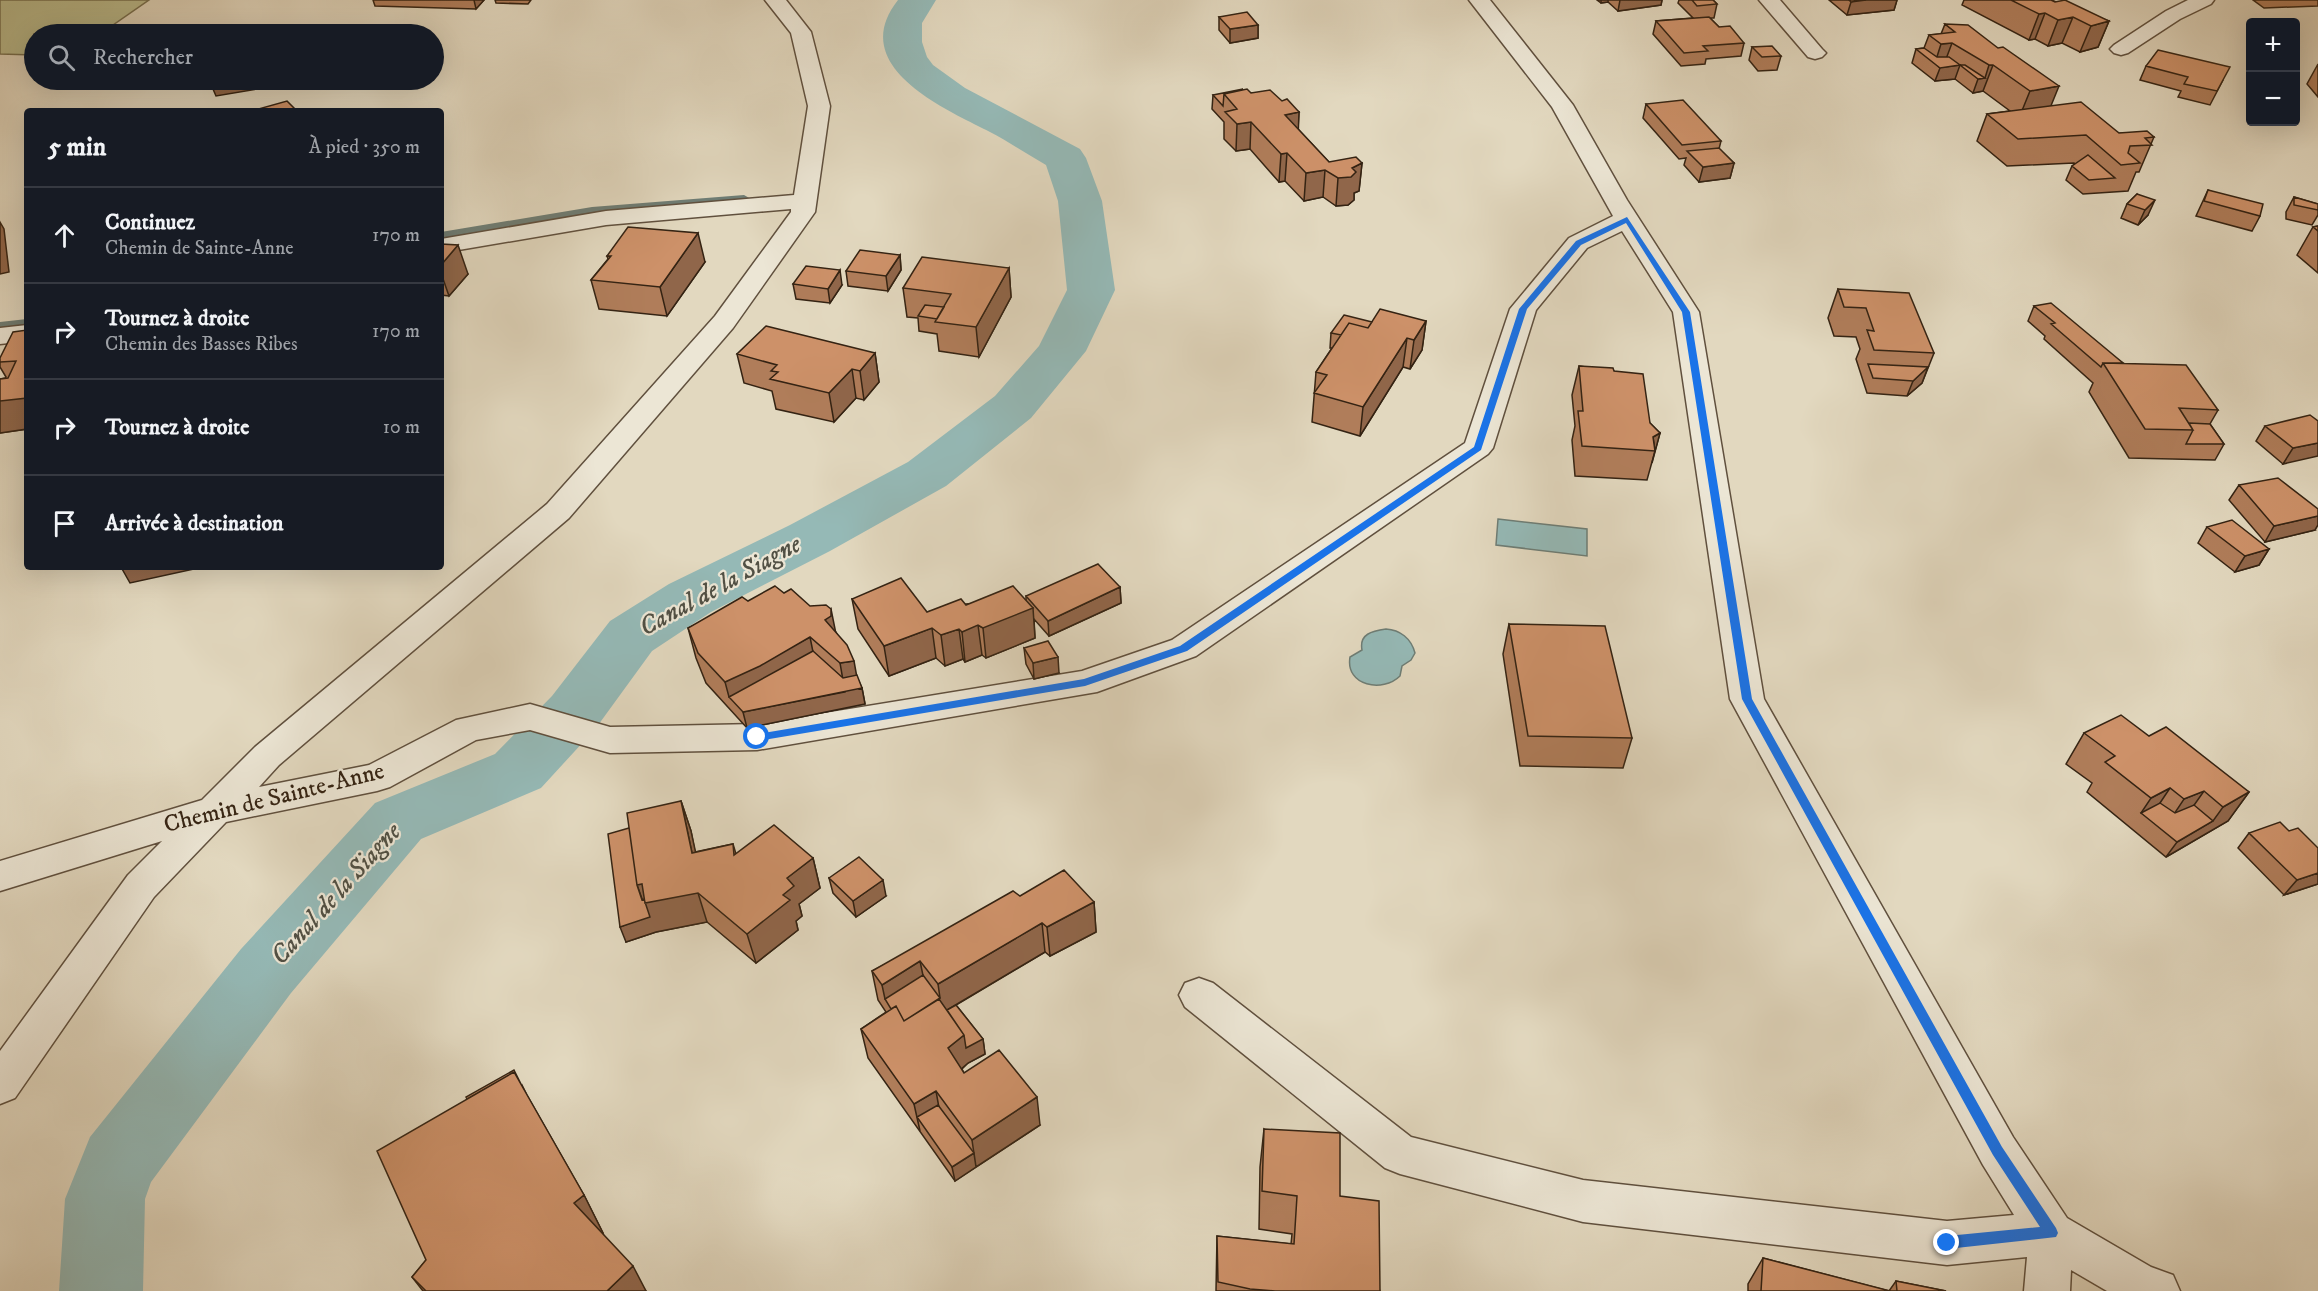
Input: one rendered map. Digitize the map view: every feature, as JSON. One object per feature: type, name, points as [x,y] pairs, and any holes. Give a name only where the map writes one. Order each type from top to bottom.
[{"type":"street","points":[[0,1085],[141,886],[267,756],[558,511],[724,322],[803,212],[819,106],[801,32],[775,0]]},
{"type":"street","points":[[1479,0],[1562,105],[1627,219],[1686,312],[1747,699],[1998,1151],[2051,1233],[2141,1286],[2157,1291]]},
{"type":"street","points":[[1770,0],[1815,53]]},
{"type":"street","points":[[2121,49],[2173,15],[2204,0]]},
{"type":"street","points":[[444,245],[606,218],[805,201]]},
{"type":"street","name":"Chemin de Sainte-Anne","points":[[0,876],[215,810],[377,777],[468,729],[530,717],[610,740],[757,737],[1085,682],[1184,648],[1478,448],[1523,309],[1578,243],[1627,219]]},
{"type":"street","points":[[0,336],[24,333]]},
{"type":"street","points":[[1199,995],[1400,1154],[1583,1201],[1947,1243],[2051,1233]]},
{"type":"street","points":[[2047,1291],[2051,1233]]},
{"type":"green space","points":[[0,0],[149,0],[114,24],[24,24],[24,55],[0,54]]},
{"type":"water","points":[[1498,519],[1587,529],[1587,556],[1496,545]]},
{"type":"water","points":[[1386,629],[1404,636],[1411,643],[1415,653],[1411,660],[1402,666],[1400,676],[1393,681],[1384,684],[1367,684],[1353,675],[1350,657],[1362,650],[1363,640],[1368,634]]},
{"type":"building","points":[[1692,0],[1713,0],[1717,4],[1697,6]]},
{"type":"building","points":[[2011,0],[2051,0],[2055,2],[2065,0],[2109,21],[2091,26],[2073,17],[2058,20],[2045,13],[2039,14]]},
{"type":"building","points":[[1247,12],[1258,25],[1230,29],[1219,17]]},
{"type":"building","points":[[1709,17],[1719,27],[1730,26],[1744,43],[1703,46],[1708,51],[1684,53],[1656,21]]},
{"type":"building","points":[[1945,24],[1968,25],[1998,48],[2003,47],[2059,86],[2030,91],[1993,65],[1989,65],[1952,43],[1941,44],[1929,35],[1955,32]]},
{"type":"building","points":[[1772,46],[1781,56],[1762,57],[1752,47]]},
{"type":"building","points":[[1924,48],[1937,57],[1949,57],[1960,65],[1940,68],[1916,49]]},
{"type":"building","points":[[2158,50],[2230,67],[2217,91],[2184,84],[2188,77],[2146,66]]},
{"type":"building","points":[[1960,65],[1965,65],[1985,78],[1978,79]]},
{"type":"building","points":[[1243,89],[1224,94],[1223,106],[1213,95]]},
{"type":"building","points":[[1247,89],[1251,93],[1270,90],[1282,101],[1287,99],[1299,112],[1285,115],[1329,162],[1356,157],[1362,163],[1352,168],[1356,172],[1351,177],[1338,178],[1325,170],[1306,173],[1287,153],[1281,154],[1251,122],[1237,124],[1225,112],[1237,109],[1224,94]]},
{"type":"building","points":[[1683,100],[1721,141],[1682,145],[1646,104]]},
{"type":"building","points":[[287,101],[294,108],[262,108]]},
{"type":"building","points":[[2081,102],[2119,133],[2147,131],[2154,137],[2145,138],[2152,145],[2130,146],[2128,153],[2140,163],[2121,165],[2086,135],[2018,139],[1987,114]]},
{"type":"building","points":[[1719,148],[1734,163],[1703,167],[1687,151]]},
{"type":"building","points":[[2088,155],[2115,178],[2089,180],[2072,166]]},
{"type":"building","points":[[2208,190],[2263,204],[2260,216],[2204,201]]},
{"type":"building","points":[[2137,194],[2155,200],[2145,210],[2127,204]]},
{"type":"building","points":[[2294,197],[2318,204],[2318,210],[2294,205]]},
{"type":"building","points":[[628,227],[698,233],[660,287],[591,280],[611,256],[607,256]]},
{"type":"building","points":[[444,244],[458,245],[444,261]]},
{"type":"building","points":[[860,250],[900,255],[886,276],[846,271]]},
{"type":"building","points":[[922,257],[1009,268],[976,327],[935,322],[951,294],[903,288]]},
{"type":"building","points":[[806,266],[840,270],[828,289],[793,284]]},
{"type":"building","points":[[1838,289],[1909,293],[1934,353],[1874,350],[1867,330],[1874,331],[1866,308],[1844,307]]},
{"type":"building","points":[[2051,303],[2123,363],[2103,363],[2101,367],[2051,324],[2055,323],[2034,306]]},
{"type":"building","points":[[925,305],[944,307],[937,319],[918,316]]},
{"type":"building","points":[[1380,309],[1426,321],[1414,340],[1407,338],[1363,407],[1314,393],[1327,375],[1316,372],[1349,323],[1368,328]]},
{"type":"building","points":[[1344,315],[1372,322],[1368,328],[1349,323],[1341,335],[1331,333]]},
{"type":"building","points":[[766,326],[875,353],[860,371],[852,369],[829,393],[770,379],[778,372],[771,371],[777,365],[737,354]]},
{"type":"building","points":[[24,330],[24,398],[0,401],[0,379],[8,378],[16,361],[0,362],[13,332]]},
{"type":"building","points":[[2103,363],[2186,365],[2218,410],[2179,408],[2193,430],[2145,429]]},
{"type":"building","points":[[1868,364],[1928,367],[1913,381],[1873,378]]},
{"type":"building","points":[[1579,366],[1613,368],[1614,371],[1643,374],[1650,423],[1660,433],[1653,437],[1655,451],[1582,446],[1578,411],[1583,411]]},
{"type":"building","points":[[2310,415],[2318,421],[2318,443],[2293,448],[2265,426]]},
{"type":"building","points":[[2189,423],[2210,424],[2224,444],[2186,444],[2193,430]]},
{"type":"building","points":[[2278,478],[2318,509],[2318,516],[2274,526],[2239,485]]},
{"type":"building","points":[[2232,520],[2269,549],[2245,556],[2207,527]]},
{"type":"building","points":[[1098,564],[1120,587],[1048,621],[1026,596]]},
{"type":"building","points":[[901,578],[927,612],[961,599],[966,605],[1013,586],[1033,608],[983,628],[978,625],[962,632],[959,629],[941,635],[932,628],[884,646],[852,599]]},
{"type":"building","points":[[775,586],[784,593],[791,589],[810,606],[826,605],[831,609],[831,616],[825,620],[847,645],[854,661],[840,663],[810,637],[760,666],[725,682],[698,653],[688,628],[742,597],[748,601]]},
{"type":"building","points":[[1509,624],[1605,626],[1632,738],[1528,736]]},
{"type":"building","points":[[1048,641],[1058,657],[1033,663],[1024,648]]},
{"type":"building","points":[[813,651],[843,678],[857,675],[862,688],[743,712],[729,697]]},
{"type":"building","points":[[2121,715],[2149,736],[2166,727],[2249,792],[2223,807],[2204,791],[2184,799],[2170,788],[2151,798],[2105,762],[2115,756],[2084,733]]},
{"type":"building","points":[[681,801],[692,853],[733,844],[734,855],[774,825],[813,858],[787,878],[794,886],[783,895],[790,900],[747,934],[698,893],[645,903],[642,884],[637,885],[627,813]]},
{"type":"building","points":[[2160,803],[2175,813],[2194,805],[2213,821],[2177,842],[2141,813]]},
{"type":"building","points":[[2280,822],[2289,831],[2298,828],[2318,848],[2318,873],[2297,880],[2249,833]]},
{"type":"building","points":[[629,828],[637,885],[650,917],[620,927],[608,834]]},
{"type":"building","points":[[859,857],[883,880],[853,901],[829,878]]},
{"type":"building","points":[[1064,870],[1094,902],[1047,927],[1042,923],[938,984],[920,961],[882,985],[872,971],[1013,891],[1020,896]]},
{"type":"building","points":[[923,975],[940,998],[904,1021],[896,1006],[891,1009],[885,999]]},
{"type":"building","points":[[939,999],[964,1035],[948,1048],[964,1073],[999,1050],[1037,1097],[972,1140],[936,1091],[914,1104],[861,1029],[896,1006],[904,1021]]},
{"type":"building","points":[[956,1005],[983,1039],[966,1048],[964,1035],[947,1010]]},
{"type":"building","points":[[514,1070],[522,1086],[514,1072],[467,1099],[466,1097]]},
{"type":"building","points":[[514,1072],[584,1195],[574,1203],[633,1266],[607,1291],[426,1291],[412,1277],[426,1260],[377,1151]]},
{"type":"building","points":[[938,1105],[974,1153],[952,1167],[917,1117]]},
{"type":"building","points":[[1264,1129],[1340,1133],[1340,1196],[1379,1201],[1380,1291],[1275,1291],[1250,1289],[1218,1282],[1217,1236],[1294,1244],[1297,1196],[1262,1191]]},
{"type":"building","points":[[1763,1258],[1890,1291],[1761,1291]]},
{"type":"building","points":[[1896,1281],[1946,1291],[1897,1291]]},
{"type":"waterway","name":"Canal de la Siagne","points":[[101,1291],[105,1199],[118,1163],[266,971],[398,821],[518,771],[574,712],[631,636],[690,598],[810,538],[927,474],[1013,407],[1061,351],[1091,290],[1080,201],[1065,158],[951,97],[919,73],[908,59],[903,42],[904,20],[918,0]]},
{"type":"waterway","points":[[444,236],[592,211],[744,199]]},
{"type":"waterway","points":[[0,326],[24,323]]},
{"type":"route","points":[[757,737],[1085,682],[1184,648],[1478,448],[1523,309],[1578,243],[1627,219],[1686,312],[1747,699],[1998,1151],[2051,1233],[1947,1243]]}]
